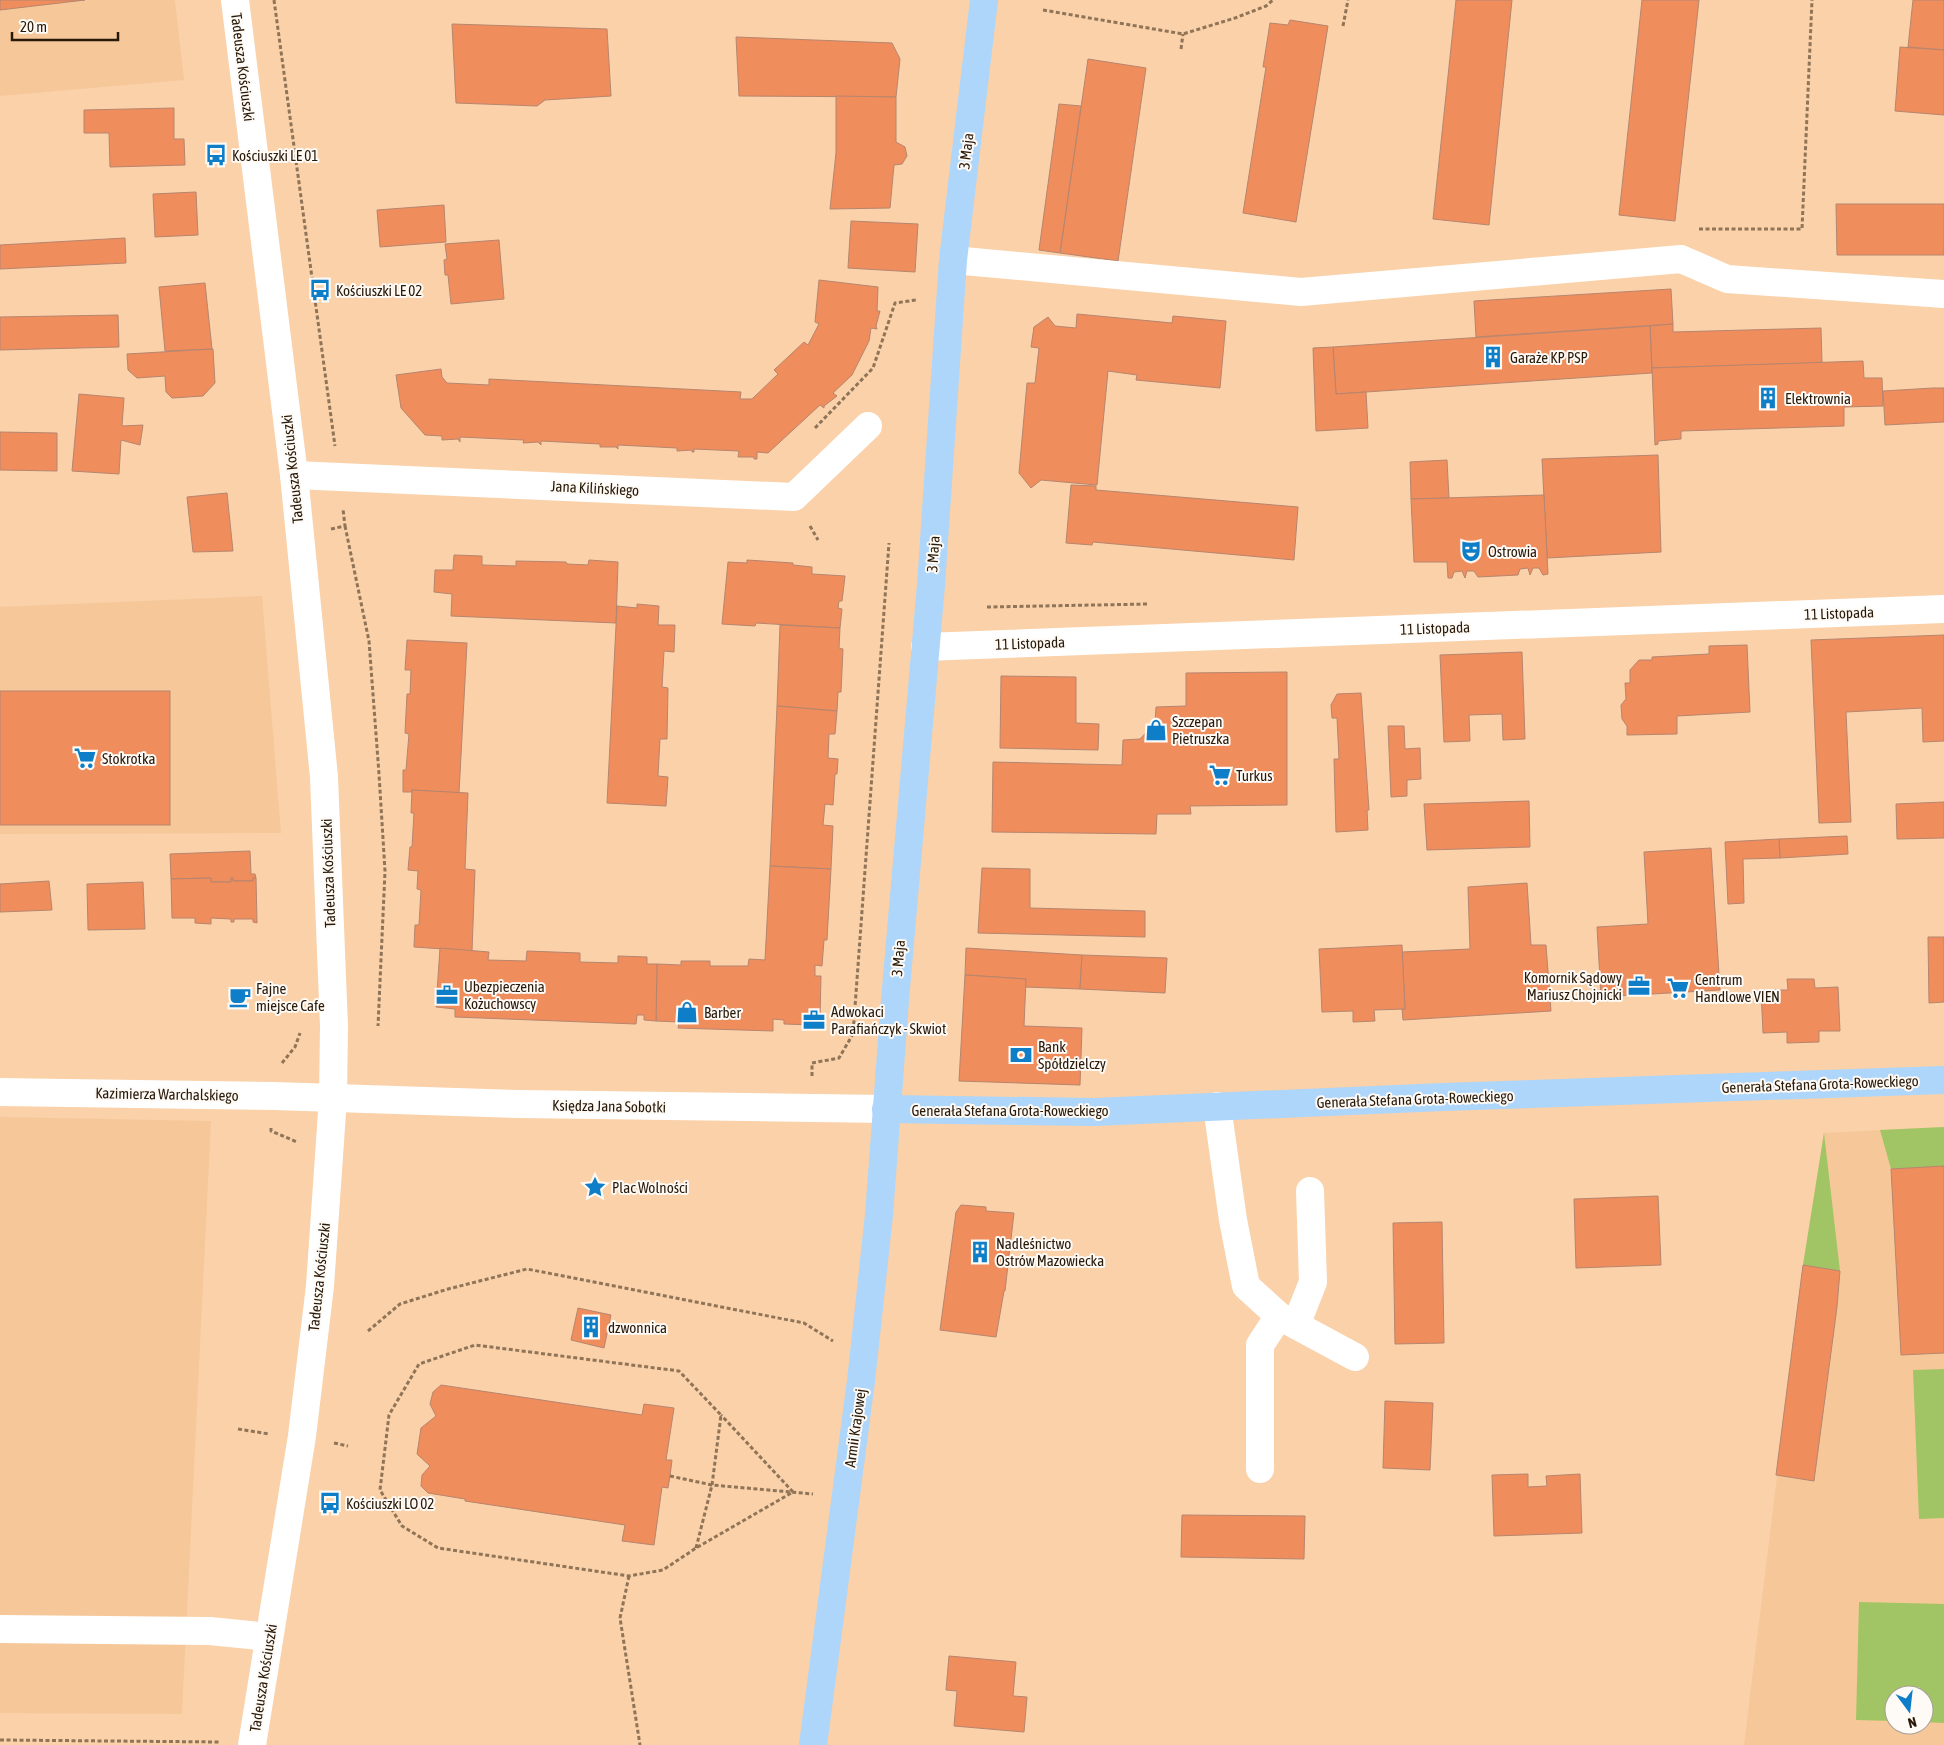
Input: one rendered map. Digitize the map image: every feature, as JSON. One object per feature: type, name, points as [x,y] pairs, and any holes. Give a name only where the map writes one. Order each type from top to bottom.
[{"type":"main road","name":"3 Maja","points":[[886,1109],[925,647],[953,260],[984,0]]},
{"type":"main road","name":"Generała Stefana Grota-Roweckiego","points":[[886,1109],[1094,1112],[1944,1080]]},
{"type":"main road","name":"Armii Krajowej","points":[[813,1745],[868,1327],[879,1215],[886,1109]]},
{"type":"street","name":"Tadeusza Kościuszki","points":[[235,0],[294,475],[324,777],[334,1026],[333,1098],[320,1286],[302,1436],[269,1636],[240,1744]]},
{"type":"street","points":[[953,260],[1301,292],[1681,260],[1727,279],[1944,294]]},
{"type":"street","name":"Jana Kilińskiego","points":[[294,475],[794,497],[868,426]]},
{"type":"street","name":"11 Listopada","points":[[925,647],[1944,609]]},
{"type":"street","name":"Kazimierza Warchalskiego","points":[[0,1092],[333,1098]]},
{"type":"street","name":"Księdza Jana Sobotki","points":[[333,1098],[528,1104],[886,1109]]},
{"type":"street","points":[[1217,1106],[1233,1220],[1246,1286],[1287,1320],[1355,1357]]},
{"type":"street","points":[[1260,1469],[1260,1345],[1287,1320],[1313,1282],[1310,1191]]},
{"type":"street","points":[[0,1629],[210,1631],[269,1636]]},
{"type":"path","points":[[274,0],[336,456]]},
{"type":"path","points":[[1043,10],[1183,34],[1236,18],[1266,6],[1273,0]]},
{"type":"path","points":[[1343,26],[1348,0]]},
{"type":"path","points":[[1681,260],[1697,230],[1802,229],[1812,0]]},
{"type":"path","points":[[1181,50],[1183,34]]},
{"type":"path","points":[[342,507],[369,641],[379,774],[385,871],[378,1026]]},
{"type":"path","points":[[329,529],[345,526]]},
{"type":"path","points":[[810,1108],[812,1063],[838,1058],[852,1034],[889,543]]},
{"type":"path","points":[[368,1331],[400,1304],[448,1289],[528,1270],[804,1322],[833,1339],[832,1349]]},
{"type":"path","points":[[475,1346],[679,1371],[793,1492],[696,1548],[663,1570],[629,1576],[438,1548],[402,1526],[380,1490],[388,1415],[419,1364],[475,1346]]},
{"type":"path","points":[[696,1548],[712,1486],[721,1415]]},
{"type":"path","points":[[238,1429],[274,1435]]},
{"type":"path","points":[[670,1476],[712,1486],[815,1494]]},
{"type":"path","points":[[629,1576],[620,1618],[640,1745]]},
{"type":"path","points":[[0,1740],[240,1744]]},
{"type":"shaded area","points":[[0,0],[175,0],[184,80],[0,96]]},
{"type":"shaded area","points":[[262,596],[281,833],[0,834],[0,607]]},
{"type":"shaded area","points":[[0,1117],[211,1121],[182,1714],[0,1713]]},
{"type":"shaded area","points":[[1944,1127],[1944,1745],[1744,1745],[1803,1265],[1824,1133]]},
{"type":"green space","points":[[1944,1127],[1944,1166],[1891,1169],[1880,1130]]},
{"type":"green space","points":[[1824,1133],[1840,1271],[1803,1265]]},
{"type":"green space","points":[[1944,1369],[1944,1518],[1919,1519],[1913,1370]]},
{"type":"green space","points":[[1859,1602],[1944,1604],[1944,1723],[1934,1722],[1934,1685],[1884,1685],[1884,1721],[1856,1720]]},
{"type":"building","points":[[0,0],[85,0],[0,10]]},
{"type":"building","points":[[1456,0],[1512,0],[1489,225],[1433,219]]},
{"type":"building","points":[[1642,0],[1699,0],[1675,221],[1619,215]]},
{"type":"building","points":[[1913,0],[1944,0],[1944,50],[1908,47]]},
{"type":"building","points":[[1290,20],[1328,26],[1296,222],[1243,213],[1266,67],[1263,67],[1270,23],[1288,25]]},
{"type":"building","points":[[452,24],[607,29],[611,96],[545,100],[537,106],[456,103]]},
{"type":"building","points":[[736,37],[892,43],[900,59],[896,97],[739,96]]},
{"type":"building","points":[[1900,47],[1944,50],[1944,115],[1895,111]]},
{"type":"building","points":[[1088,59],[1146,68],[1118,261],[1060,253]]},
{"type":"building","points":[[836,96],[896,97],[896,142],[905,147],[907,156],[902,164],[894,165],[890,208],[830,209],[836,153]]},
{"type":"building","points":[[1059,104],[1081,106],[1060,253],[1039,250]]},
{"type":"building","points":[[174,108],[174,139],[184,139],[185,165],[110,167],[109,133],[84,133],[84,110]]},
{"type":"building","points":[[196,192],[198,235],[155,237],[153,194]]},
{"type":"building","points":[[1836,204],[1944,204],[1944,255],[1837,255]]},
{"type":"building","points":[[444,205],[446,242],[380,247],[377,210]]},
{"type":"building","points":[[851,221],[918,224],[915,272],[848,268]]},
{"type":"building","points":[[125,238],[126,263],[0,269],[0,245]]},
{"type":"building","points":[[499,240],[504,299],[451,304],[448,275],[445,275],[444,260],[447,259],[445,244]]},
{"type":"building","points":[[819,280],[878,287],[877,311],[880,311],[877,329],[871,328],[869,341],[852,375],[833,393],[837,396],[824,408],[820,405],[768,453],[757,452],[757,459],[754,459],[754,457],[738,457],[739,451],[694,449],[694,452],[692,452],[692,450],[677,451],[677,448],[618,445],[618,449],[616,447],[600,447],[600,444],[541,441],[541,445],[538,442],[523,443],[524,440],[460,437],[460,442],[458,439],[442,440],[442,436],[425,435],[401,408],[396,375],[441,369],[442,377],[447,383],[489,385],[489,379],[741,392],[740,399],[752,399],[778,374],[774,370],[804,342],[808,345],[819,324],[815,322]]},
{"type":"building","points":[[205,283],[212,349],[165,351],[159,287]]},
{"type":"building","points":[[1671,289],[1673,324],[1476,337],[1474,301]]},
{"type":"building","points":[[1077,314],[1172,323],[1173,316],[1226,321],[1220,388],[1136,380],[1137,375],[1108,371],[1097,485],[1041,480],[1031,488],[1019,473],[1027,383],[1035,383],[1039,348],[1031,347],[1034,327],[1048,317],[1055,326],[1076,328]]},
{"type":"building","points":[[118,315],[119,347],[0,350],[0,317]]},
{"type":"building","points":[[1673,324],[1673,332],[1821,328],[1822,363],[1652,368],[1650,326]]},
{"type":"building","name":"Garaże KP PSP","points":[[1650,326],[1652,373],[1336,394],[1333,347]]},
{"type":"building","points":[[1333,347],[1336,394],[1366,392],[1368,428],[1316,431],[1313,348]]},
{"type":"building","points":[[213,349],[215,383],[203,396],[172,398],[166,392],[165,376],[137,378],[128,370],[127,354]]},
{"type":"building","name":"Elektrownia","points":[[1863,361],[1864,378],[1882,378],[1883,406],[1844,407],[1844,426],[1681,431],[1681,439],[1658,441],[1658,444],[1655,445],[1652,368]]},
{"type":"building","points":[[1944,388],[1944,422],[1885,425],[1883,391]]},
{"type":"building","points":[[79,394],[124,398],[122,426],[143,425],[140,445],[121,440],[119,474],[72,471]]},
{"type":"building","points":[[0,432],[57,433],[57,471],[0,470]]},
{"type":"building","points":[[1658,455],[1661,552],[1547,558],[1542,459]]},
{"type":"building","points":[[1447,460],[1449,498],[1411,499],[1410,462]]},
{"type":"building","points":[[1071,485],[1096,486],[1096,490],[1298,507],[1294,560],[1093,542],[1092,545],[1066,543]]},
{"type":"building","points":[[227,493],[233,551],[193,552],[187,497]]},
{"type":"building","points":[[1544,495],[1548,574],[1543,575],[1539,568],[1533,568],[1530,575],[1528,568],[1520,569],[1518,575],[1478,577],[1474,571],[1467,571],[1465,578],[1462,571],[1454,572],[1452,578],[1448,578],[1447,562],[1414,562],[1411,499]]},
{"type":"building","points":[[454,555],[482,556],[482,565],[516,566],[516,561],[566,562],[567,564],[588,565],[589,560],[618,562],[616,623],[451,616],[452,594],[434,592],[435,570],[453,570]]},
{"type":"building","points":[[747,560],[793,563],[793,565],[812,567],[812,574],[845,576],[842,601],[839,601],[838,608],[842,609],[840,628],[756,623],[755,626],[722,624],[728,562],[747,563]]},
{"type":"building","points":[[637,604],[659,606],[658,625],[675,625],[674,652],[664,651],[662,687],[668,688],[667,739],[660,739],[658,776],[668,777],[666,806],[607,803],[617,606],[637,608]]},
{"type":"building","points":[[780,625],[840,628],[839,648],[843,649],[841,692],[838,692],[837,711],[777,706]]},
{"type":"building","points":[[1944,635],[1944,741],[1923,742],[1922,708],[1846,712],[1851,822],[1819,823],[1811,640]]},
{"type":"building","points":[[407,640],[467,643],[459,793],[412,790],[412,792],[403,792],[403,770],[406,770],[409,734],[405,733],[407,694],[410,694],[411,670],[405,670]]},
{"type":"building","points":[[1747,645],[1750,712],[1677,716],[1677,734],[1627,735],[1627,726],[1622,719],[1621,705],[1626,699],[1625,683],[1630,683],[1630,670],[1639,660],[1652,660],[1652,657],[1709,654],[1709,646]]},
{"type":"building","points":[[1522,652],[1525,739],[1503,740],[1502,714],[1469,715],[1470,741],[1444,742],[1440,655]]},
{"type":"building","points":[[1287,672],[1287,805],[1190,806],[1191,814],[1157,814],[1156,834],[992,832],[993,762],[1122,765],[1123,740],[1140,739],[1155,723],[1156,707],[1186,706],[1186,673]]},
{"type":"building","points":[[1001,676],[1076,677],[1076,723],[1099,724],[1098,750],[1000,748]]},
{"type":"building","name":"Stokrotka","points":[[0,691],[170,691],[170,825],[0,825]]},
{"type":"building","points":[[1361,693],[1369,810],[1367,810],[1368,830],[1336,832],[1334,759],[1339,759],[1337,718],[1332,718],[1331,705],[1337,694]]},
{"type":"building","points":[[777,706],[837,711],[835,734],[829,734],[828,758],[838,759],[837,774],[835,774],[833,805],[825,804],[823,825],[833,826],[831,869],[770,866]]},
{"type":"building","points":[[1388,726],[1404,726],[1405,749],[1420,748],[1421,779],[1407,780],[1407,796],[1391,797]]},
{"type":"building","points":[[412,790],[468,793],[465,869],[475,870],[472,951],[414,947],[415,925],[419,925],[421,890],[417,889],[418,871],[408,870],[410,847],[412,847],[414,813],[411,813]]},
{"type":"building","points":[[1529,801],[1530,847],[1427,850],[1424,804]]},
{"type":"building","points":[[1944,802],[1944,838],[1897,839],[1896,804]]},
{"type":"building","points":[[1847,836],[1848,854],[1780,858],[1779,839]]},
{"type":"building","points":[[1779,839],[1780,858],[1743,859],[1744,903],[1728,904],[1725,842]]},
{"type":"building","points":[[1711,848],[1720,990],[1601,997],[1597,927],[1648,924],[1644,852]]},
{"type":"building","points":[[250,851],[251,874],[255,874],[256,878],[253,878],[253,881],[233,881],[233,878],[231,878],[231,882],[211,882],[211,878],[171,879],[170,854]]},
{"type":"building","points":[[770,866],[831,869],[827,940],[824,940],[822,966],[815,965],[815,976],[821,976],[820,1018],[813,1018],[813,1025],[784,1024],[784,1020],[773,1019],[773,1031],[678,1028],[679,1022],[656,1021],[657,964],[681,965],[681,961],[710,961],[710,966],[748,966],[749,959],[765,960]]},
{"type":"building","points":[[982,868],[1030,869],[1030,908],[1145,911],[1145,937],[978,933]]},
{"type":"building","points":[[211,878],[211,882],[231,882],[231,878],[233,878],[233,881],[253,881],[253,878],[256,878],[257,923],[253,922],[253,919],[234,919],[234,922],[231,922],[231,919],[211,918],[211,924],[195,923],[195,918],[172,918],[171,879]]},
{"type":"building","points":[[49,881],[52,910],[0,912],[0,884]]},
{"type":"building","points":[[143,882],[145,929],[88,930],[87,884]]},
{"type":"building","points":[[1527,883],[1531,945],[1546,945],[1551,1011],[1403,1020],[1402,1009],[1405,1009],[1402,952],[1470,949],[1468,887]]},
{"type":"building","points":[[1928,937],[1944,937],[1944,1002],[1929,1003]]},
{"type":"building","points":[[1402,945],[1405,1009],[1374,1010],[1375,1021],[1353,1022],[1353,1011],[1322,1012],[1319,949]]},
{"type":"building","points":[[440,948],[489,952],[488,960],[526,961],[527,951],[580,953],[580,962],[618,963],[618,956],[647,957],[647,964],[657,964],[656,1021],[644,1020],[644,1015],[637,1015],[636,1024],[455,1017],[455,1009],[436,1007]]},
{"type":"building","points":[[966,948],[1082,955],[1080,989],[1025,987],[1026,979],[965,975]]},
{"type":"building","points":[[1082,955],[1167,958],[1165,993],[1080,989]]},
{"type":"building","name":"Bank Spółdzielczy","points":[[965,975],[1026,979],[1024,1026],[1082,1028],[1080,1085],[959,1081]]},
{"type":"building","points":[[1787,979],[1814,979],[1815,988],[1838,987],[1840,1031],[1819,1031],[1819,1042],[1787,1043],[1787,1032],[1763,1033],[1761,990],[1788,990]]},
{"type":"building","points":[[1944,1166],[1944,1353],[1901,1355],[1891,1169]]},
{"type":"building","points":[[1658,1196],[1661,1265],[1576,1268],[1574,1199]]},
{"type":"building","name":"Nadleśnictwo Ostrów Mazowiecka","points":[[961,1205],[986,1207],[986,1211],[1014,1213],[1005,1291],[996,1337],[940,1330],[956,1212]]},
{"type":"building","points":[[1442,1222],[1444,1343],[1395,1344],[1393,1223]]},
{"type":"building","points":[[1803,1265],[1840,1271],[1814,1481],[1776,1475]]},
{"type":"building","name":"dzwonnica","points":[[578,1308],[611,1315],[604,1348],[571,1340]]},
{"type":"building","points":[[441,1385],[642,1415],[644,1404],[674,1408],[666,1460],[672,1460],[670,1476],[668,1488],[662,1487],[654,1545],[622,1541],[625,1525],[465,1501],[465,1499],[428,1493],[421,1486],[422,1475],[430,1466],[417,1454],[421,1428],[436,1416],[430,1404],[433,1392]]},
{"type":"building","points":[[1385,1401],[1433,1403],[1430,1470],[1383,1468]]},
{"type":"building","points":[[1528,1474],[1528,1487],[1547,1486],[1546,1476],[1580,1474],[1582,1533],[1494,1536],[1492,1475]]},
{"type":"building","points":[[1182,1515],[1305,1516],[1304,1559],[1181,1557]]},
{"type":"building","points":[[949,1656],[1016,1662],[1013,1696],[1027,1697],[1024,1732],[954,1726],[957,1691],[946,1690]]},
{"type":"place","name":"Kościuszki LE 01","points":[[216,155]]},
{"type":"place","name":"Kościuszki LE 02","points":[[320,290]]},
{"type":"place","name":"Garaże KP PSP","points":[[1493,357]]},
{"type":"place","name":"Elektrownia","points":[[1768,398]]},
{"type":"place","name":"Ostrowia","points":[[1471,551]]},
{"type":"place","name":"Szczepan Pietruszka","points":[[1156,730]]},
{"type":"place","name":"Stokrotka","points":[[85,758]]},
{"type":"place","name":"Turkus","points":[[1220,775]]},
{"type":"place","name":"Komornik Sądowy Mariusz Chojnicki","points":[[1639,986]]},
{"type":"place","name":"Centrum Handlowe VIEN","points":[[1678,988]]},
{"type":"place","name":"Ubezpieczenia Kożuchowscy","points":[[447,995]]},
{"type":"place","name":"Fajne miejsce Cafe","points":[[240,997]]},
{"type":"place","name":"Barber","points":[[687,1012]]},
{"type":"place","name":"Adwokaci Parafiańczyk - Skwiot","points":[[814,1020]]},
{"type":"place","name":"Bank Spółdzielczy","points":[[1021,1055]]},
{"type":"place","name":"Plac Wolności","points":[[595,1187]]},
{"type":"place","name":"Nadleśnictwo Ostrów Mazowiecka","points":[[980,1252]]},
{"type":"place","name":"dzwonnica","points":[[591,1327]]},
{"type":"place","name":"Kościuszki LO 02","points":[[330,1503]]}]
